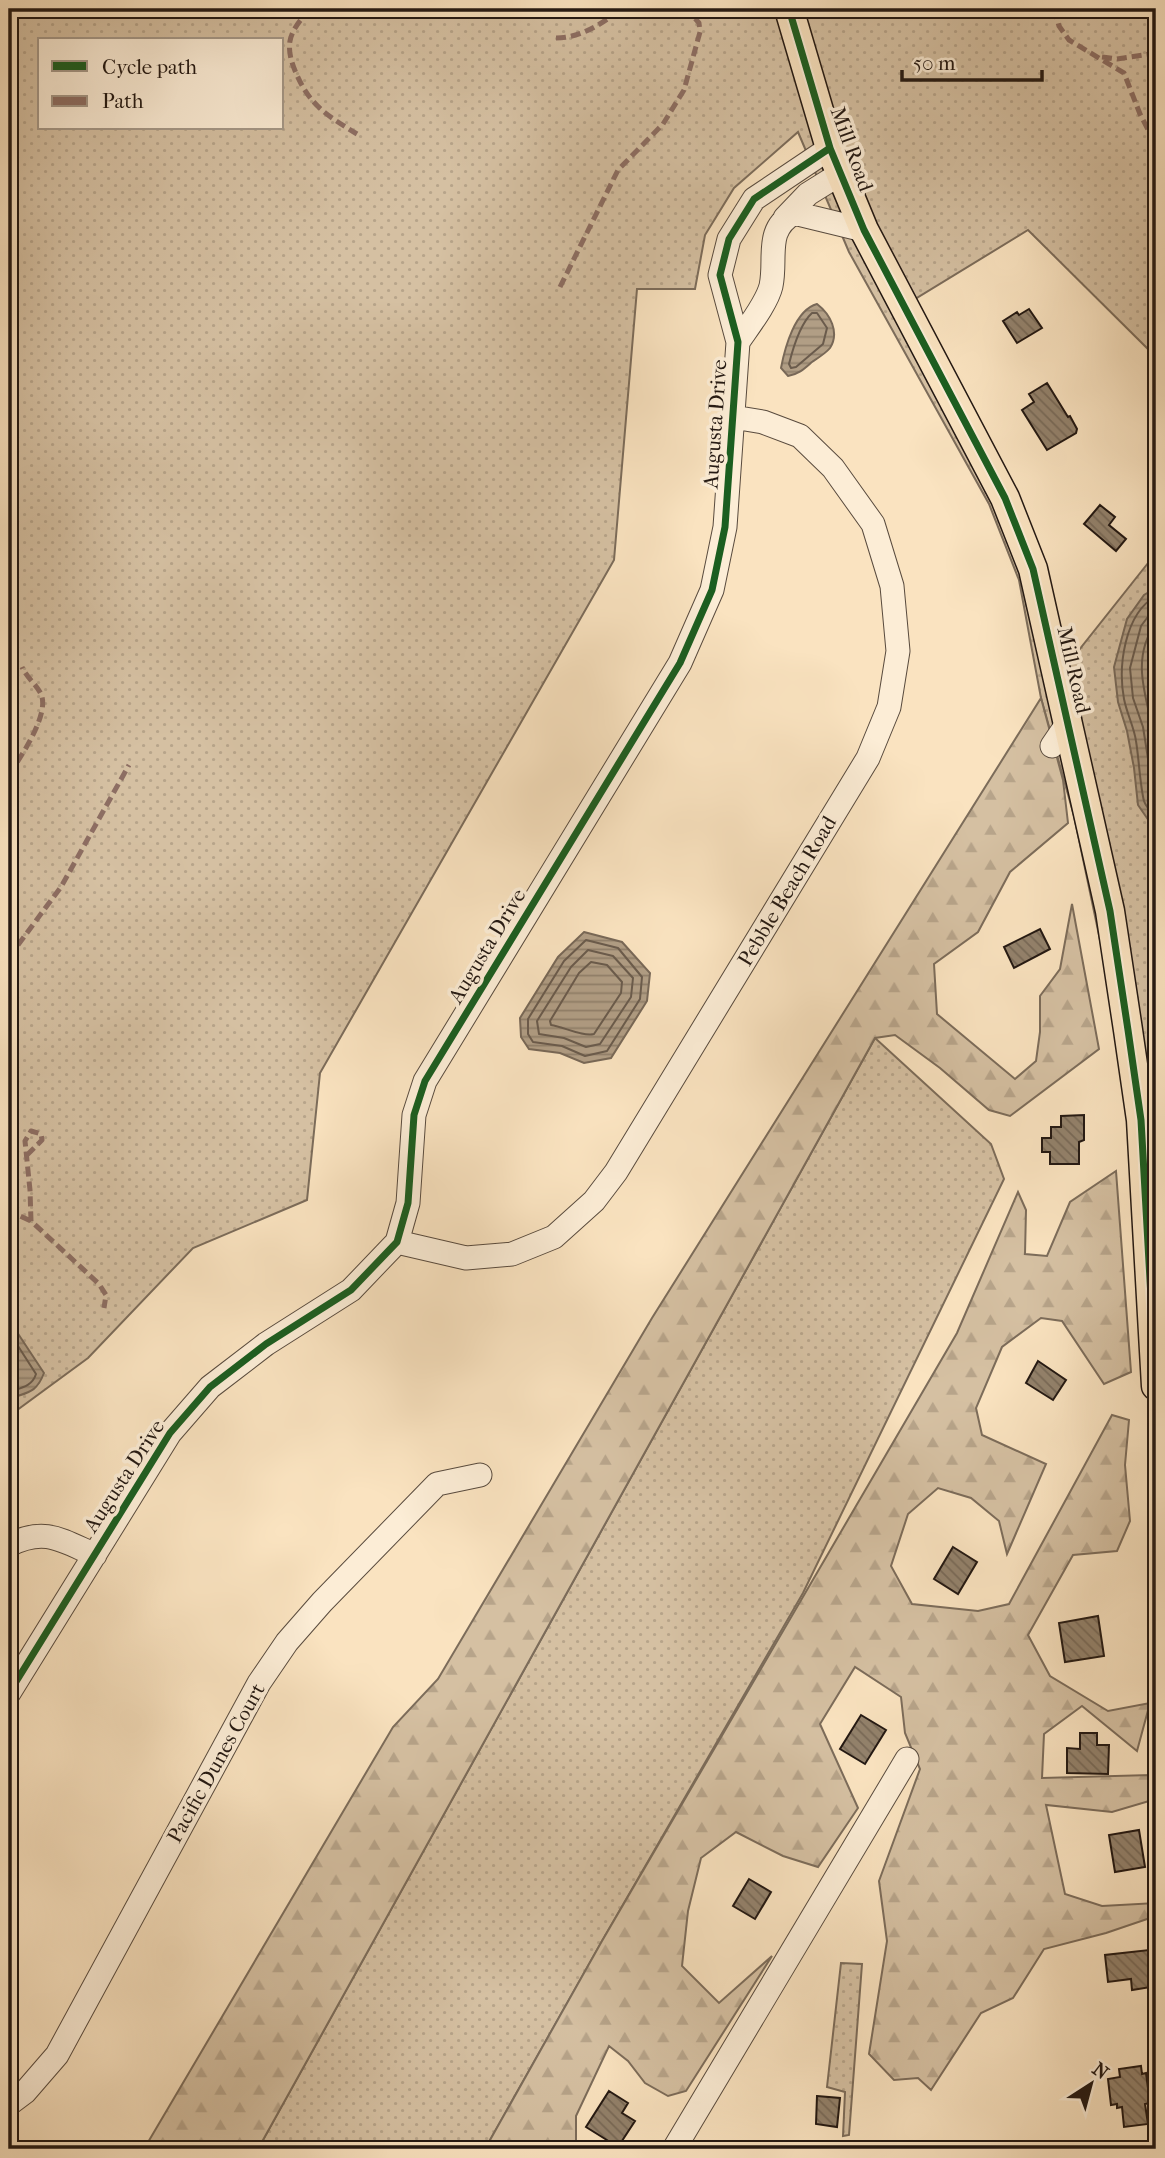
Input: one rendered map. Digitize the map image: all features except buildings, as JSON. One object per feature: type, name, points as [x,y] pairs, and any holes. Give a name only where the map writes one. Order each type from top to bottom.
[{"type":"main road","name":"Mill Road","points":[[789,9],[830,148],[863,230],[1005,498],[1033,569],[1110,911],[1141,1120],[1156,1386]]},
{"type":"street","name":"Augusta Drive","points":[[9,1693],[18,1658],[95,1555],[170,1433],[210,1387],[267,1344],[351,1290],[397,1242],[408,1203],[414,1115],[425,1081],[680,663],[712,590],[726,527],[738,342],[720,275],[729,239],[754,199],[830,148]]},
{"type":"street","name":"Augusta Drive","points":[[738,342],[771,287],[774,238],[785,218],[808,194],[840,174]]},
{"type":"street","points":[[785,218],[794,212],[863,230]]},
{"type":"street","name":"Pebble Beach Road","points":[[397,1242],[466,1258],[512,1254],[554,1237],[594,1201],[616,1172],[869,758],[889,707],[898,650],[892,586],[873,524],[833,468],[800,436],[763,422],[733,417]]},
{"type":"street","points":[[1052,746],[1069,721]]},
{"type":"street","name":"Pacific Dunes Court","points":[[9,2104],[25,2092],[57,2055],[259,1683],[286,1642],[437,1484],[480,1475]]},
{"type":"street","points":[[9,1545],[22,1538],[49,1535],[95,1555]]},
{"type":"street","points":[[674,2149],[907,1759]]},
{"type":"green space","points":[[9,9],[1156,9],[1156,357],[1028,230],[912,301],[1067,665],[1156,553],[1156,1207],[1074,816],[1041,698],[1019,580],[989,504],[849,252],[798,132],[734,188],[705,235],[695,289],[637,289],[614,560],[320,1073],[307,1200],[193,1248],[88,1358],[9,1416]]},
{"type":"green space","points":[[1041,698],[1063,780],[1068,823],[1010,872],[978,932],[934,964],[937,1014],[1015,1079],[1036,1061],[1040,1032],[1040,996],[1060,969],[1072,904],[1099,1049],[1010,1116],[989,1110],[940,1068],[895,1035],[875,1038],[258,2149],[144,2149],[393,1727],[438,1679],[652,1318]]},
{"type":"green space","points":[[875,1038],[991,1144],[1004,1179],[803,1593],[485,2149],[258,2149]]},
{"type":"green space","points":[[1116,1171],[1131,1372],[1104,1384],[1062,1321],[1041,1318],[1002,1347],[976,1408],[982,1435],[1046,1464],[1007,1554],[999,1521],[971,1498],[938,1488],[908,1514],[891,1566],[912,1604],[978,1611],[1009,1604],[1112,1415],[1129,1420],[1125,1465],[1130,1521],[1117,1551],[1073,1555],[1028,1635],[1050,1676],[1108,1711],[1150,1703],[1137,1751],[1082,1706],[1044,1734],[1042,1778],[1151,1775],[1156,1784],[1156,1799],[1112,1812],[1046,1805],[1065,1894],[1102,1906],[1156,1903],[1156,1916],[1106,1933],[1044,1949],[1013,1998],[981,2013],[931,2090],[918,2078],[894,2080],[869,2054],[887,1941],[879,1881],[920,1769],[905,1733],[901,1697],[855,1667],[820,1724],[858,1808],[818,1867],[783,1856],[736,1832],[701,1858],[688,1911],[682,1966],[719,2003],[772,1956],[686,2091],[668,2096],[645,2083],[628,2061],[609,2046],[576,2116],[576,2147],[580,2149],[485,2149],[602,1941],[957,1333],[1018,1192],[1026,1210],[1025,1254],[1047,1256],[1070,1202]]},
{"type":"green space","points":[[841,1963],[862,1964],[849,2135],[843,2136],[845,2092],[827,2087]]},
{"type":"water","points":[[817,304],[832,324],[833,342],[824,354],[801,371],[788,376],[781,368],[792,330],[803,314]]},
{"type":"water","points":[[1156,588],[1156,831],[1138,805],[1134,768],[1118,702],[1114,667],[1127,619],[1144,595]]},
{"type":"water","points":[[584,932],[622,942],[650,973],[647,1001],[611,1058],[584,1063],[560,1053],[529,1049],[521,1037],[520,1018],[558,957]]},
{"type":"water","points":[[9,1320],[44,1373],[34,1389],[9,1399]]},
{"type":"marked path","points":[[310,9],[291,37],[293,66],[301,84],[314,102],[357,134]]},
{"type":"marked path","points":[[556,38],[574,36],[590,29],[621,9]]},
{"type":"marked path","points":[[560,287],[618,170],[663,124],[684,90],[700,32],[699,23],[687,9]]},
{"type":"marked path","points":[[1054,9],[1059,26],[1069,40],[1124,73],[1156,145]]},
{"type":"marked path","points":[[1102,57],[1117,59],[1156,53]]},
{"type":"marked path","points":[[9,774],[33,735],[43,702],[37,687],[22,667]]},
{"type":"marked path","points":[[9,957],[61,887],[129,765]]},
{"type":"marked path","points":[[27,1155],[42,1140],[41,1134],[31,1131],[25,1141],[31,1221],[99,1284],[106,1295],[104,1308]]},
{"type":"marked path","points":[[9,1207],[31,1221]]},
{"type":"cycle path","points":[[789,9],[830,148],[864,230],[1005,498],[1033,569],[1110,911],[1128,1030],[1141,1120],[1156,1386]]},
{"type":"cycle path","points":[[9,1693],[170,1433],[210,1387],[266,1344],[351,1290],[397,1242],[408,1203],[414,1115],[425,1081],[680,663],[712,590],[725,527],[738,342],[720,275],[729,239],[754,199],[830,148]]}]
